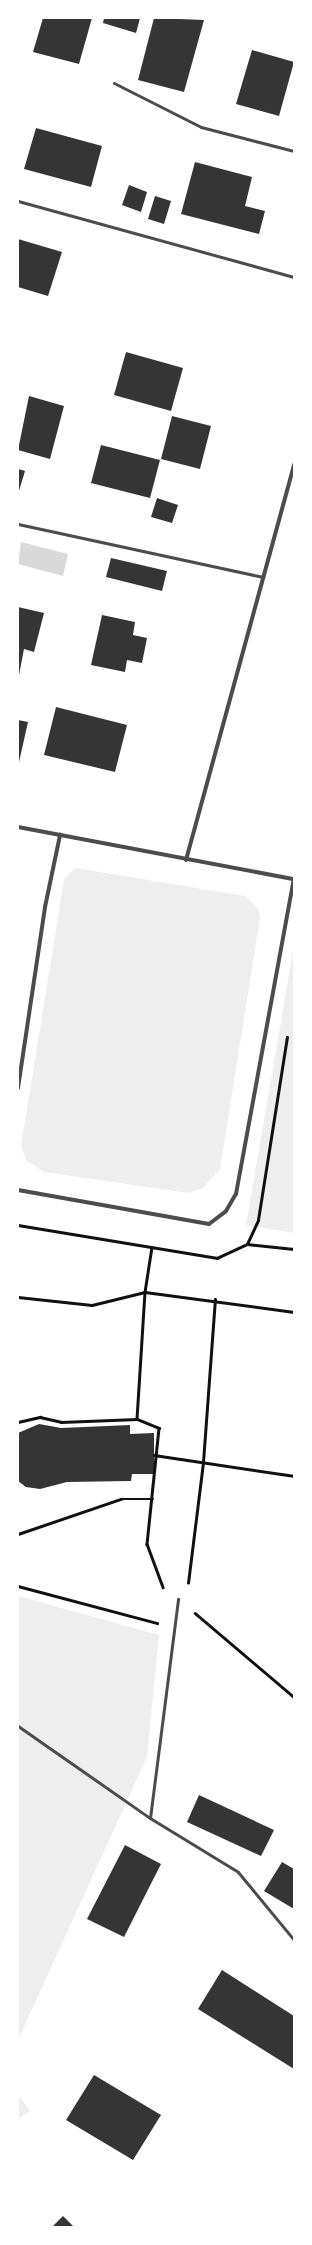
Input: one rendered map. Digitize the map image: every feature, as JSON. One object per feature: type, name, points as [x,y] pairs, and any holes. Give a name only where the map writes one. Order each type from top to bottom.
[{"type":"street","points":[[186,860],[294,464]]},
{"type":"street","points":[[18,827],[186,860],[294,879],[236,1194],[226,1211],[209,1224],[18,1190]]},
{"type":"street","points":[[18,1088],[45,907],[60,835]]},
{"type":"lane","points":[[114,83],[201,127],[294,151]]},
{"type":"lane","points":[[18,201],[294,277]]},
{"type":"lane","points":[[18,524],[263,577]]},
{"type":"lane","points":[[150,1818],[172,1627],[178,1599]]},
{"type":"lane","points":[[18,1726],[150,1818],[238,1872],[294,1940]]},
{"type":"path","points":[[247,1244],[258,1220],[288,1032]]},
{"type":"path","points":[[18,1225],[217,1258],[247,1244],[294,1249]]},
{"type":"path","points":[[137,1419],[145,1292],[152,1247]]},
{"type":"path","points":[[18,1297],[92,1305],[145,1292],[215,1300],[294,1312]]},
{"type":"path","points":[[178,1599],[189,1583],[203,1462],[215,1300]]},
{"type":"path","points":[[18,1422],[40,1417],[61,1422],[137,1419],[159,1428],[158,1455],[147,1544],[163,1587],[294,1697]]},
{"type":"path","points":[[154,1455],[294,1476]]},
{"type":"path","points":[[18,1534],[121,1500],[153,1500]]},
{"type":"path","points":[[18,1586],[172,1627]]},
{"type":"shaded area","points":[[21,542],[68,554],[63,576],[18,564]]},
{"type":"shaded area","points":[[75,868],[245,896],[258,909],[260,918],[220,1169],[203,1188],[189,1193],[44,1172],[26,1160],[21,1146],[64,880]]},
{"type":"shaded area","points":[[294,946],[294,1233],[246,1225]]},
{"type":"shaded area","points":[[18,1596],[159,1635],[147,1757],[18,2040]]},
{"type":"shaded area","points":[[18,2095],[30,2111],[18,2119]]},
{"type":"building","points":[[43,18],[92,18],[79,64],[33,52]]},
{"type":"building","points":[[104,18],[140,18],[136,33],[103,23]]},
{"type":"building","points":[[154,18],[204,20],[184,92],[138,80]]},
{"type":"building","points":[[252,50],[294,62],[279,116],[236,104]]},
{"type":"building","points":[[36,128],[102,146],[91,187],[24,169]]},
{"type":"building","points":[[195,162],[252,177],[245,206],[265,211],[259,234],[181,214]]},
{"type":"building","points":[[129,185],[147,192],[141,212],[122,205]]},
{"type":"building","points":[[155,196],[171,201],[164,224],[148,219]]},
{"type":"building","points":[[18,239],[62,252],[48,296],[18,287]]},
{"type":"building","points":[[126,352],[183,368],[171,411],[114,395]]},
{"type":"building","points":[[29,396],[64,406],[50,459],[18,450]]},
{"type":"building","points":[[172,416],[211,426],[200,469],[161,459]]},
{"type":"building","points":[[101,445],[160,460],[150,498],[91,483]]},
{"type":"building","points":[[18,469],[25,471],[18,494]]},
{"type":"building","points":[[157,498],[178,505],[172,523],[151,517]]},
{"type":"building","points":[[111,558],[167,571],[162,591],[106,577]]},
{"type":"building","points":[[18,607],[44,613],[34,652],[24,649],[19,675]]},
{"type":"building","points":[[102,615],[135,622],[133,635],[147,638],[142,663],[127,660],[125,672],[91,665]]},
{"type":"building","points":[[56,707],[127,725],[115,772],[44,755]]},
{"type":"building","points":[[18,720],[28,722],[19,762],[18,762]]},
{"type":"building","points":[[39,1424],[61,1428],[130,1425],[130,1434],[154,1433],[154,1474],[132,1474],[131,1481],[67,1482],[40,1489],[26,1487],[18,1481],[18,1433]]},
{"type":"building","points":[[199,1795],[274,1830],[261,1856],[187,1822]]},
{"type":"building","points":[[125,1845],[161,1864],[124,1937],[87,1919]]},
{"type":"building","points":[[282,1862],[294,1869],[294,1909],[264,1891]]},
{"type":"building","points":[[222,1970],[294,2016],[294,2069],[198,2009]]},
{"type":"building","points":[[94,2075],[161,2115],[133,2160],[66,2120]]},
{"type":"building","points":[[63,2216],[74,2227],[52,2227]]}]
